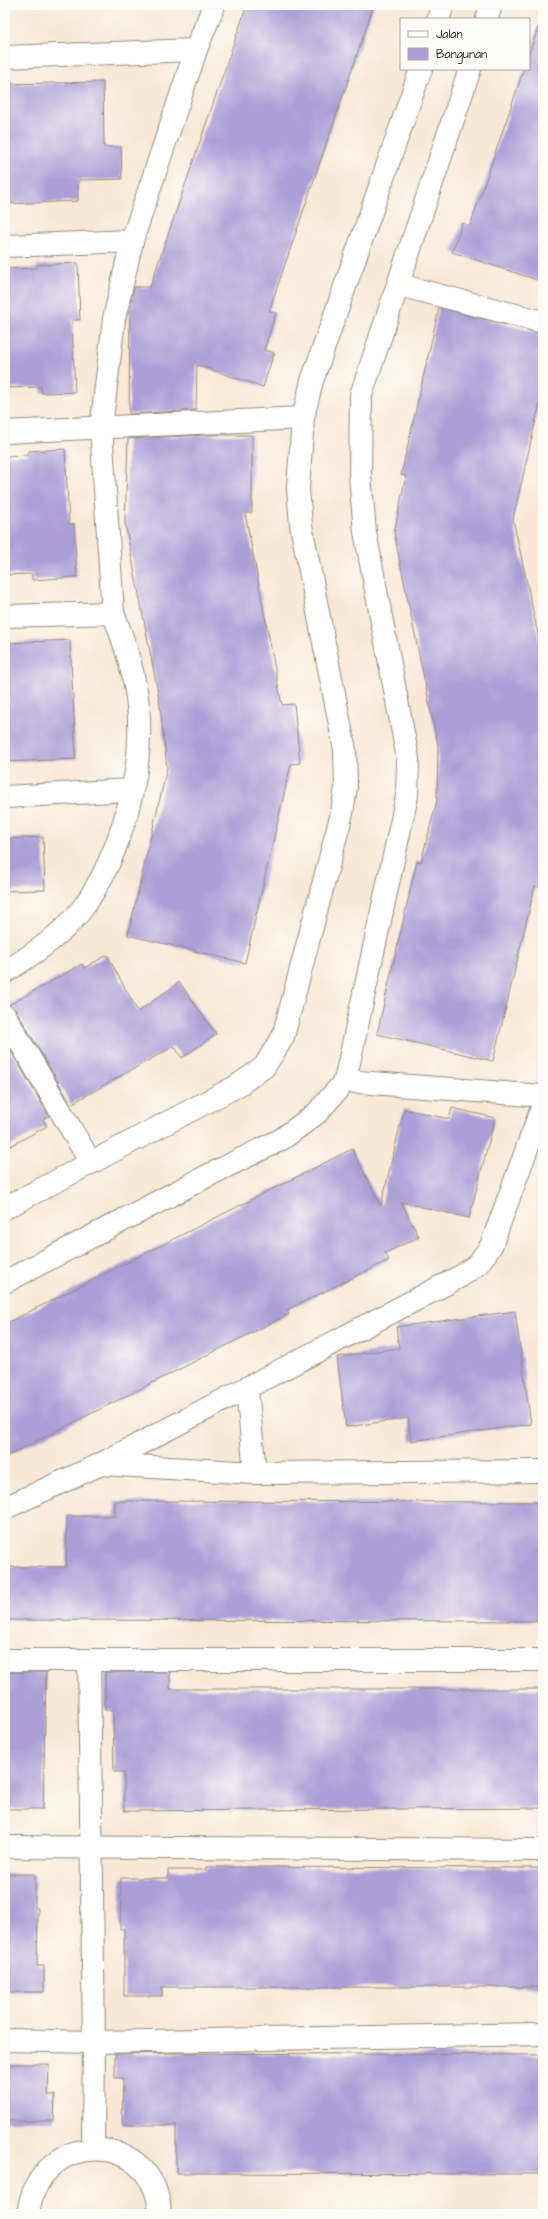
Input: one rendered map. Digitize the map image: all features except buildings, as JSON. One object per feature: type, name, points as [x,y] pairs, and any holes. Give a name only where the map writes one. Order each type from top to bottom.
[{"type":"street","points":[[5,972],[25,960],[56,935],[81,910],[112,855],[125,822],[132,790],[137,759],[138,708],[123,639],[113,613],[101,428],[114,319],[132,241],[196,50],[214,5]]},
{"type":"street","points":[[438,18],[442,5]]},
{"type":"street","points":[[487,18],[492,5]]},
{"type":"street","points":[[5,57],[196,50]]},
{"type":"street","points":[[5,1208],[237,1086],[264,1067],[282,1037],[342,814],[346,787],[345,750],[301,525],[298,488],[303,418],[312,381],[421,70]]},
{"type":"street","points":[[5,1282],[210,1174],[282,1139],[317,1113],[345,1081],[407,796],[408,759],[366,532],[360,476],[362,395],[470,70]]},
{"type":"street","points":[[5,246],[132,241]]},
{"type":"street","points":[[399,285],[543,322]]},
{"type":"street","points":[[5,432],[303,418]]},
{"type":"street","points":[[5,616],[113,613]]},
{"type":"street","points":[[5,797],[132,790]]},
{"type":"street","points":[[5,1016],[91,1163]]},
{"type":"street","points":[[345,1081],[543,1096]]},
{"type":"street","points":[[5,1508],[101,1464],[461,1276],[478,1264],[491,1246],[543,1105]]},
{"type":"street","points":[[247,1388],[254,1473]]},
{"type":"street","points":[[101,1464],[254,1473],[543,1472]]},
{"type":"street","points":[[5,1660],[543,1660]]},
{"type":"street","points":[[89,1661],[90,1848],[94,2042],[93,2149]]},
{"type":"street","points":[[5,1847],[543,1850]]},
{"type":"street","points":[[5,2040],[94,2042],[543,2034]]},
{"type":"street","points":[[28,2214],[30,2197],[39,2178],[53,2163],[72,2153],[93,2149],[111,2151],[128,2158],[143,2169],[154,2184],[160,2202],[160,2214]]}]
